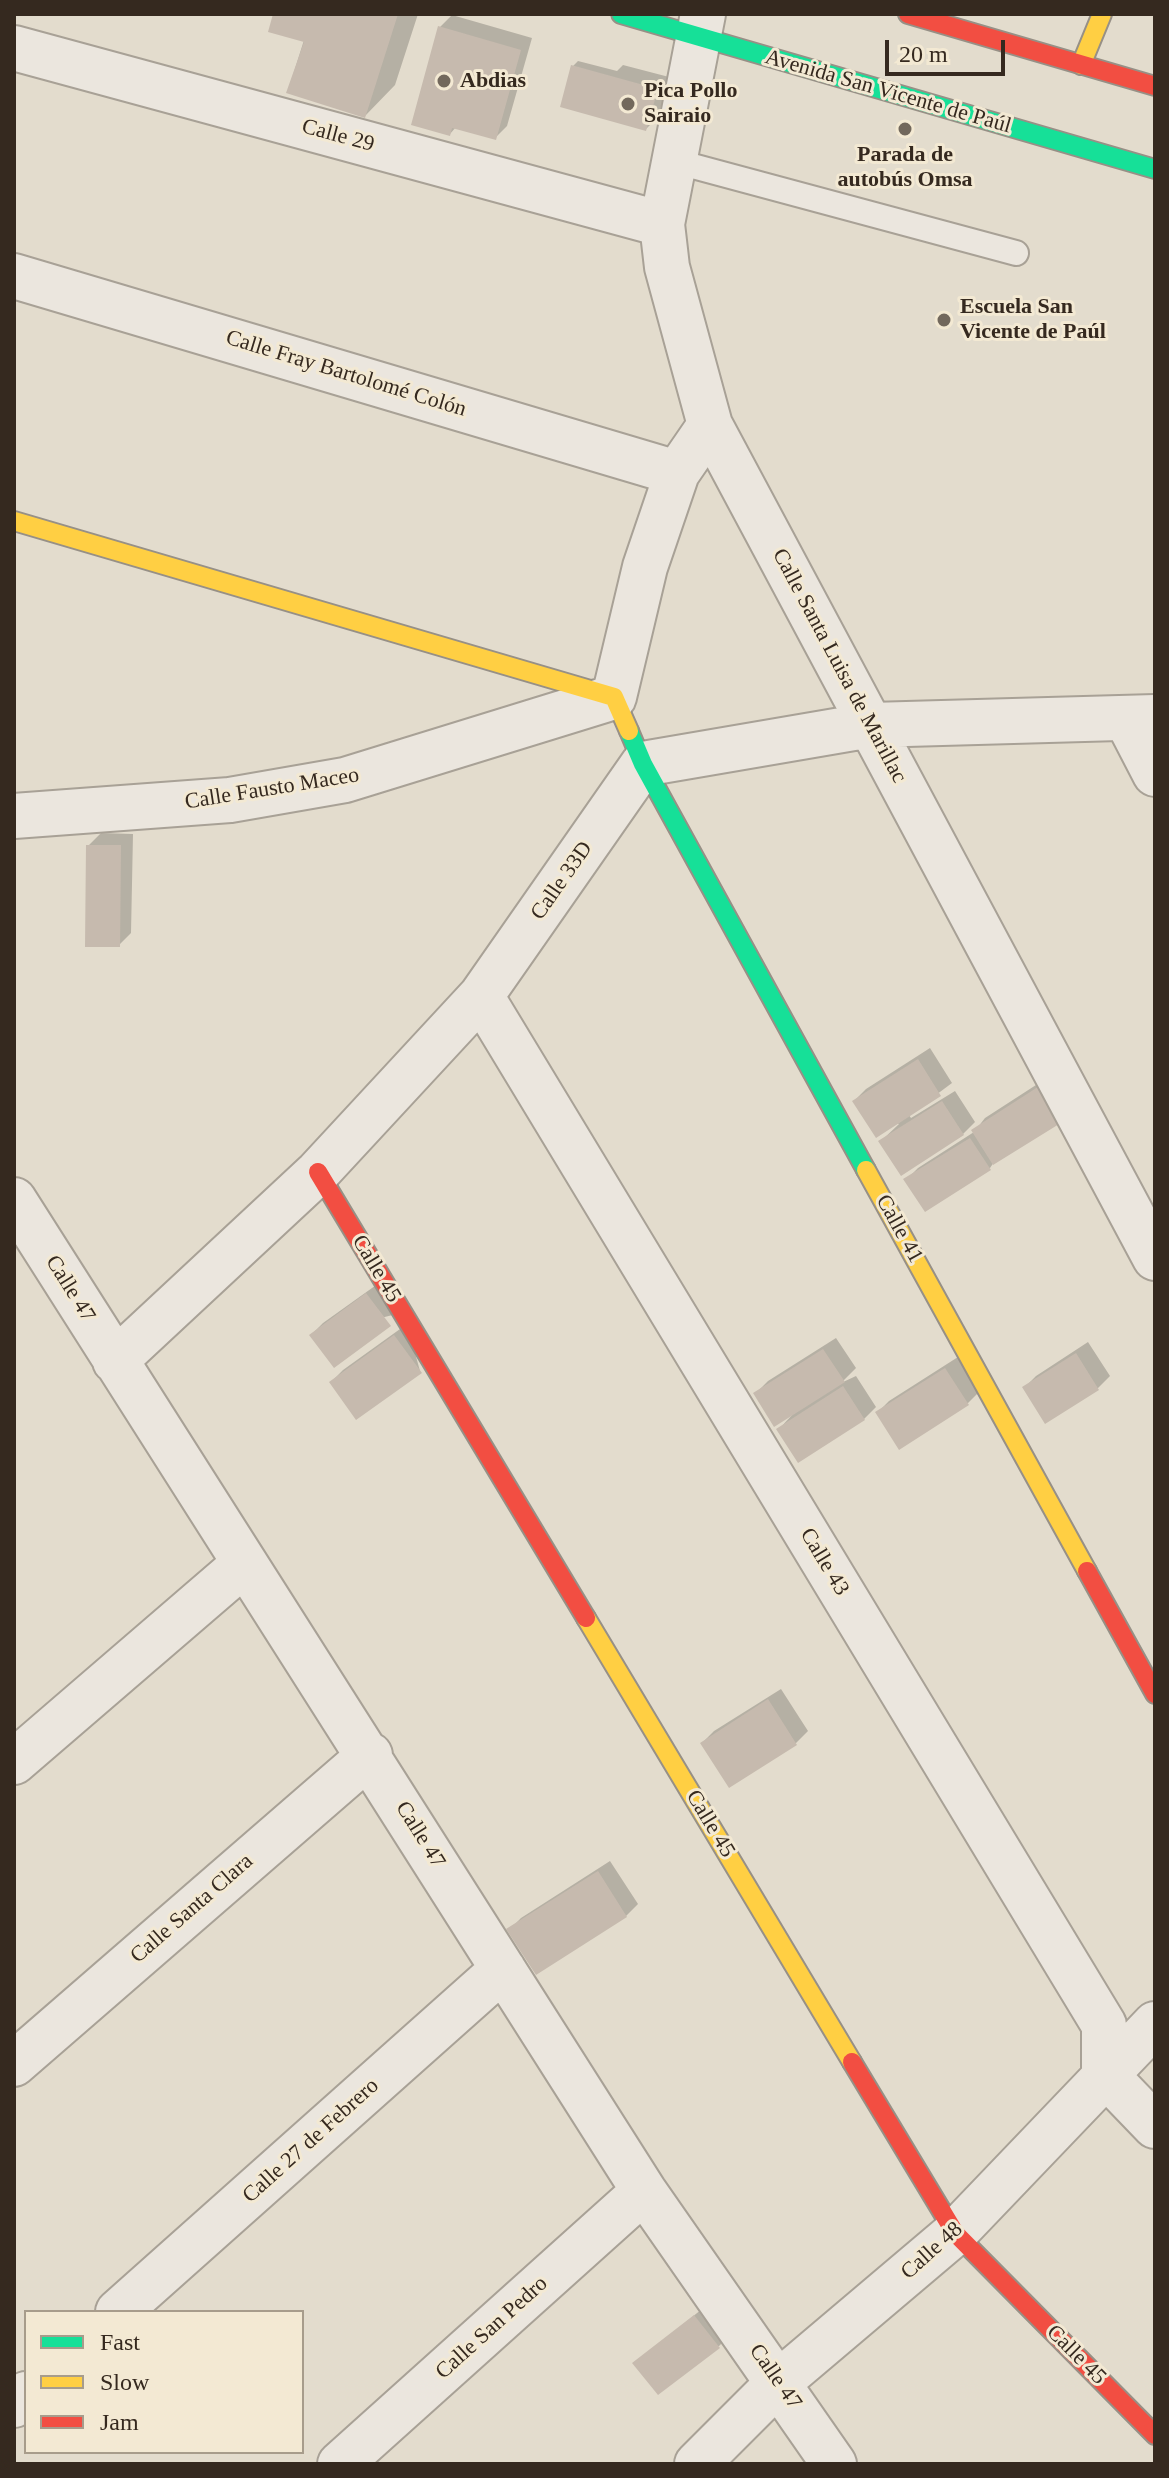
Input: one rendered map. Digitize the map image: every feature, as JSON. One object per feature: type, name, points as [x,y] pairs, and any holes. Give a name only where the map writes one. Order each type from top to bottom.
[{"type":"street","name":"Avenida San Vicente de Paúl","points":[[621,14],[701,25],[1155,169]]},
{"type":"street","points":[[908,14],[1155,86]]},
{"type":"street","points":[[1081,65],[1102,14]]},
{"type":"street","name":"Calle Santa Luisa de Marillac","points":[[701,25],[662,224],[667,267],[710,425],[1155,1258]]},
{"type":"street","name":"Calle 29","points":[[14,48],[662,224]]},
{"type":"street","name":"Calle Fray Bartolomé Colón","points":[[14,276],[677,473]]},
{"type":"street","points":[[14,521],[614,697],[645,567],[677,473],[710,425]]},
{"type":"street","name":"Calle 41","points":[[614,697],[643,764],[1155,1694]]},
{"type":"street","name":"Calle Fausto Maceo","points":[[14,816],[230,800],[345,780],[614,697]]},
{"type":"street","points":[[643,764],[871,725],[1140,717],[1155,774]]},
{"type":"street","name":"Calle 33D","points":[[115,1361],[318,1172],[481,996],[643,764]]},
{"type":"street","name":"Calle 43","points":[[481,996],[1104,2025],[1104,2073]]},
{"type":"street","name":"Calle 45","points":[[318,1172],[955,2233],[1155,2435]]},
{"type":"street","name":"Calle 47","points":[[14,1200],[244,1564],[370,1755],[644,2191],[834,2464]]},
{"type":"street","points":[[14,1762],[244,1564]]},
{"type":"street","name":"Calle Santa Clara","points":[[14,2064],[370,1755]]},
{"type":"street","name":"Calle 27 de Febrero","points":[[120,2310],[503,1969]]},
{"type":"street","name":"Calle 48","points":[[697,2464],[779,2382],[955,2233],[1104,2073],[1155,2024]]},
{"type":"street","points":[[1104,2073],[1155,2126]]},
{"type":"street","name":"Calle San Pedro","points":[[340,2464],[644,2191]]},
{"type":"lane","points":[[674,161],[1016,253]]},
{"type":"building","points":[[273,14],[398,14],[365,118],[286,93],[304,42],[268,32]]},
{"type":"building","points":[[438,26],[521,50],[496,140],[452,128],[450,136],[411,125]]},
{"type":"building","points":[[571,65],[658,89],[646,131],[560,107]]},
{"type":"building","points":[[86,845],[121,845],[120,947],[85,947]]},
{"type":"building","points":[[918,1059],[941,1096],[876,1138],[852,1101]]},
{"type":"building","points":[[1041,1085],[1064,1121],[993,1165],[971,1130]]},
{"type":"building","points":[[942,1101],[964,1135],[901,1176],[878,1141]]},
{"type":"building","points":[[970,1138],[991,1170],[925,1212],[903,1179]]},
{"type":"building","points":[[366,1293],[391,1326],[334,1368],[309,1335]]},
{"type":"building","points":[[394,1335],[422,1373],[356,1420],[329,1382]]},
{"type":"building","points":[[823,1349],[845,1382],[774,1427],[753,1393]]},
{"type":"building","points":[[1076,1353],[1099,1390],[1045,1424],[1022,1387]]},
{"type":"building","points":[[945,1368],[969,1405],[899,1450],[875,1412]]},
{"type":"building","points":[[843,1386],[865,1420],[798,1463],[776,1429]]},
{"type":"building","points":[[768,1699],[797,1745],[729,1788],[700,1743]]},
{"type":"building","points":[[598,1871],[627,1917],[536,1975],[506,1929]]},
{"type":"building","points":[[694,2315],[720,2348],[658,2395],[632,2363]]},
{"type":"traffic: fast","points":[[621,14],[1155,169]]},
{"type":"traffic: fast","points":[[629,731],[643,764],[866,1170]]},
{"type":"traffic: slow","points":[[1081,65],[1102,14]]},
{"type":"traffic: slow","points":[[14,521],[614,697],[629,731]]},
{"type":"traffic: slow","points":[[866,1170],[1087,1571]]},
{"type":"traffic: slow","points":[[586,1618],[852,2062]]},
{"type":"traffic: jam","points":[[908,14],[1155,86]]},
{"type":"traffic: jam","points":[[318,1172],[586,1618]]},
{"type":"traffic: jam","points":[[1087,1571],[1155,1694]]},
{"type":"traffic: jam","points":[[852,2062],[955,2233],[1155,2435]]},
{"type":"place","name":"Abdias","points":[[444,81]]},
{"type":"place","name":"Pica Pollo Sairaio","points":[[628,104]]},
{"type":"place","name":"Parada de autobús Omsa","points":[[905,129]]},
{"type":"place","name":"Escuela San Vicente de Paúl","points":[[944,320]]}]
